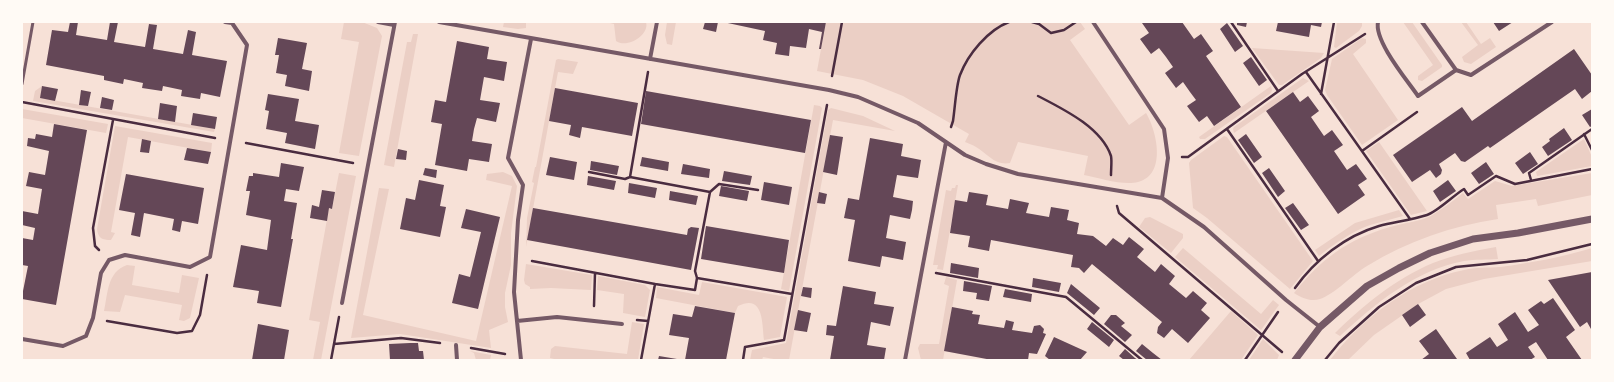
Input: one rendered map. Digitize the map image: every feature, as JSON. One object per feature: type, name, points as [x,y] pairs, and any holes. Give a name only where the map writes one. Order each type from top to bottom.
[{"type":"street","points":[[22,339],[63,346],[86,336],[93,318],[101,273],[109,260],[125,255],[190,267],[210,257],[232,141],[247,45],[232,23],[225,22]]},
{"type":"street","points":[[342,303],[395,23],[378,22]]},
{"type":"street","points":[[439,22],[829,90],[858,97],[918,123],[965,155],[986,164],[1018,174],[1162,198],[1204,227],[1286,300],[1320,327]]},
{"type":"street","points":[[650,60],[657,22]]},
{"type":"street","points":[[1093,22],[1164,129],[1168,158],[1162,198]]},
{"type":"street","points":[[1422,22],[1456,70],[1471,75],[1552,22]]},
{"type":"street","points":[[1377,24],[1381,42],[1418,96],[1456,70]]},
{"type":"street","points":[[521,359],[514,292],[518,220],[523,185],[508,158],[531,39]]},
{"type":"street","points":[[905,360],[946,142]]},
{"type":"street","points":[[1295,360],[1320,327],[1367,286],[1430,253],[1473,239],[1518,233],[1592,219]]},
{"type":"street","points":[[517,321],[557,317],[622,324]]},
{"type":"street","points":[[456,345],[457,360]]},
{"type":"lane","points":[[22,84],[33,22]]},
{"type":"path","points":[[743,360],[745,347],[784,340],[842,22]]},
{"type":"path","points":[[946,142],[953,121],[960,76],[971,54],[989,35],[1009,22]]},
{"type":"path","points":[[1032,22],[1039,24],[1052,33],[1064,30],[1076,22]]},
{"type":"path","points":[[1230,22],[1278,91]]},
{"type":"path","points":[[1321,94],[1334,22]]},
{"type":"path","points":[[1168,158],[1188,157],[1278,91],[1377,24]]},
{"type":"path","points":[[630,177],[650,60]]},
{"type":"path","points":[[1306,72],[1410,219]]},
{"type":"path","points":[[1038,96],[1065,110],[1094,131],[1105,144],[1111,158],[1110,190],[1119,213],[1285,355]]},
{"type":"path","points":[[1362,151],[1425,106],[1418,96]]},
{"type":"path","points":[[22,102],[369,166]]},
{"type":"path","points":[[109,260],[95,246],[93,228],[113,120]]},
{"type":"path","points":[[1227,129],[1318,261]]},
{"type":"path","points":[[1531,180],[1529,173],[1592,129]]},
{"type":"path","points":[[1584,134],[1592,150]]},
{"type":"path","points":[[1245,360],[1303,277],[1318,261],[1335,247],[1356,235],[1378,226],[1428,215],[1464,189],[1468,195],[1496,176],[1515,184],[1592,169]]},
{"type":"path","points":[[589,172],[625,179],[630,177],[710,192]]},
{"type":"path","points":[[516,258],[695,290],[697,278],[695,271],[710,192],[719,184],[758,190]]},
{"type":"path","points":[[1325,360],[1339,343],[1379,307],[1416,283],[1456,267],[1527,260],[1592,244]]},
{"type":"path","points":[[93,318],[177,333],[192,331],[200,316],[210,257]]},
{"type":"path","points":[[922,270],[1066,297],[1142,360]]},
{"type":"path","points":[[593,321],[595,273]]},
{"type":"path","points":[[697,278],[792,294]]},
{"type":"path","points":[[642,360],[655,284]]},
{"type":"path","points":[[331,360],[342,303]]},
{"type":"path","points":[[334,344],[401,338],[456,345],[521,359]]},
{"type":"shaded area","points":[[344,22],[362,22],[377,28],[382,36],[359,156],[339,153],[359,42],[341,39]]},
{"type":"shaded area","points":[[504,22],[526,22],[526,28],[518,29],[503,27]]},
{"type":"shaded area","points":[[606,22],[646,22],[646,27],[645,32],[637,39],[631,42],[621,43],[616,41],[614,24]]},
{"type":"shaded area","points":[[667,22],[676,22],[672,45],[667,44],[665,35]]},
{"type":"shaded area","points":[[826,22],[1080,22],[1085,29],[1070,40],[1129,125],[1146,113],[1150,121],[1156,141],[1157,152],[1153,171],[1147,178],[1138,182],[1126,183],[1104,180],[1084,175],[1088,156],[1018,142],[1010,163],[1000,163],[976,147],[965,142],[969,134],[903,96],[863,80],[817,71]]},
{"type":"shaded area","points":[[1337,22],[1362,22],[1362,26],[1359,31],[1336,48],[1334,47]]},
{"type":"shaded area","points":[[1403,22],[1412,22],[1442,65],[1442,67],[1422,81],[1418,80],[1418,76],[1433,65]]},
{"type":"shaded area","points":[[1461,22],[1466,22],[1481,44],[1490,38],[1496,47],[1471,64],[1464,62],[1462,57],[1478,45]]},
{"type":"shaded area","points":[[413,34],[418,34],[394,167],[384,165],[407,42],[411,42]]},
{"type":"shaded area","points":[[1362,38],[1366,39],[1366,43],[1353,54],[1398,120],[1362,145],[1325,90],[1332,59]]},
{"type":"shaded area","points":[[1252,48],[1324,53],[1321,58],[1282,85],[1279,85]]},
{"type":"shaded area","points":[[556,60],[578,62],[573,74],[558,72],[526,247],[527,218],[534,183],[532,182]]},
{"type":"shaded area","points":[[1303,78],[1309,81],[1234,133],[1234,127]]},
{"type":"shaded area","points":[[42,86],[41,98],[215,129],[214,132],[33,101],[35,91]]},
{"type":"shaded area","points":[[1271,86],[1271,93],[1205,139],[1200,139],[1199,137]]},
{"type":"shaded area","points":[[814,105],[822,108],[789,291],[781,289]]},
{"type":"shaded area","points":[[831,108],[863,116],[895,131],[833,120],[789,360],[763,357],[762,360],[750,360],[752,350],[786,343],[828,110]]},
{"type":"shaded area","points":[[22,109],[108,124],[106,133],[22,118]]},
{"type":"shaded area","points":[[115,126],[212,143],[211,152],[128,137],[111,232],[115,233],[111,240],[108,240],[103,239],[98,235],[97,229]]},
{"type":"shaded area","points":[[1224,136],[1227,137],[1313,261],[1290,289],[1207,218],[1193,208],[1189,163]]},
{"type":"shaded area","points":[[1584,139],[1592,157],[1592,166],[1537,176],[1536,172]]},
{"type":"shaded area","points":[[1379,142],[1427,211],[1411,215],[1366,151]]},
{"type":"shaded area","points":[[503,172],[512,176],[517,186],[511,233],[511,265],[505,293],[505,307],[508,322],[489,330],[491,348],[400,334],[351,338],[379,188],[389,189],[363,315],[476,341],[512,186],[486,180],[487,174]]},
{"type":"shaded area","points":[[339,173],[356,176],[321,360],[313,360],[320,322],[309,320],[329,208],[332,209]]},
{"type":"shaded area","points":[[1592,173],[1592,195],[1538,206],[1536,199],[1496,205],[1498,219],[1447,230],[1398,249],[1355,274],[1326,297],[1317,300],[1310,300],[1294,293],[1325,260],[1348,244],[1375,232],[1431,216],[1463,193],[1468,199],[1495,181],[1512,186]]},
{"type":"shaded area","points":[[956,185],[958,185],[943,270],[937,269],[938,265],[933,265],[946,190],[951,191]]},
{"type":"shaded area","points":[[1399,210],[1403,216],[1370,225],[1356,231],[1319,256],[1315,250],[1355,223]]},
{"type":"shaded area","points":[[1150,217],[1183,234],[1183,238],[1171,253],[1139,227],[1145,218]]},
{"type":"shaded area","points":[[1496,247],[1498,259],[1464,261],[1446,265],[1429,272],[1412,280],[1397,290],[1367,312],[1340,336],[1335,333],[1357,312],[1393,285],[1419,269],[1448,258]]},
{"type":"shaded area","points":[[1183,248],[1261,314],[1273,300],[1279,305],[1261,330],[1175,257]]},
{"type":"shaded area","points":[[1592,248],[1592,261],[1484,279],[1446,289],[1420,303],[1374,335],[1348,360],[1330,360],[1343,344],[1373,316],[1407,292],[1426,282],[1468,269],[1523,264]]},
{"type":"shaded area","points":[[526,264],[592,275],[591,290],[551,288],[530,289],[530,287],[525,284],[524,280]]},
{"type":"shaded area","points":[[127,265],[135,266],[132,285],[179,293],[182,275],[199,278],[190,318],[184,321],[179,320],[182,305],[125,295],[120,312],[104,311],[112,278],[120,268]]},
{"type":"shaded area","points":[[598,276],[645,285],[650,290],[645,317],[623,313],[624,294],[597,290]]},
{"type":"shaded area","points":[[946,277],[957,280],[943,360],[921,360],[918,348],[920,344],[939,344],[949,286],[944,284]]},
{"type":"shaded area","points":[[702,282],[787,297],[780,337],[764,340],[760,312],[753,304],[746,303],[738,306],[735,313],[656,298],[657,287],[699,295]]},
{"type":"shaded area","points":[[1231,311],[1258,335],[1241,360],[1189,360]]},
{"type":"shaded area","points":[[632,322],[644,324],[638,360],[558,360],[550,358],[551,349],[555,346],[627,354]]},
{"type":"shaded area","points":[[1263,339],[1279,355],[1277,360],[1249,360]]},
{"type":"shaded area","points":[[470,351],[491,355],[490,360],[476,360],[474,353]]},
{"type":"building","points":[[70,22],[78,22],[76,35],[107,40],[110,22],[118,22],[114,42],[145,47],[149,24],[157,25],[153,49],[183,54],[188,30],[196,32],[192,55],[227,61],[220,97],[201,93],[200,99],[181,96],[182,90],[163,86],[162,91],[142,88],[143,83],[124,79],[123,84],[104,80],[104,76],[46,65],[52,30],[68,32]]},
{"type":"building","points":[[705,22],[718,22],[716,32],[703,29]]},
{"type":"building","points":[[723,22],[826,22],[821,49],[819,49],[822,32],[809,29],[806,48],[790,46],[789,56],[775,54],[777,43],[763,40],[765,31]]},
{"type":"building","points":[[1182,22],[1194,39],[1201,34],[1213,51],[1206,56],[1241,107],[1214,126],[1207,116],[1199,122],[1187,106],[1196,100],[1183,82],[1176,88],[1165,73],[1173,67],[1166,57],[1159,48],[1151,54],[1140,39],[1149,33],[1142,23]]},
{"type":"building","points":[[1237,22],[1247,22],[1246,27],[1237,25]]},
{"type":"building","points":[[1278,22],[1322,22],[1321,27],[1311,25],[1309,37],[1276,31]]},
{"type":"building","points":[[1493,22],[1513,22],[1499,31]]},
{"type":"building","points":[[1227,23],[1243,46],[1235,52],[1220,29]]},
{"type":"building","points":[[278,38],[307,43],[302,69],[312,71],[309,91],[285,86],[287,75],[276,73],[279,55],[275,55]]},
{"type":"building","points":[[457,41],[489,47],[487,59],[507,62],[504,81],[484,77],[480,100],[500,103],[496,122],[477,118],[474,129],[472,141],[492,144],[489,162],[469,159],[467,171],[435,165],[442,124],[431,122],[435,100],[446,102]]},
{"type":"building","points":[[1574,49],[1592,75],[1592,91],[1582,99],[1575,89],[1490,148],[1488,146],[1465,162],[1461,161],[1455,153],[1439,164],[1442,170],[1441,174],[1436,178],[1430,170],[1412,182],[1393,155],[1462,107],[1472,121]]},
{"type":"building","points":[[1251,57],[1267,80],[1259,86],[1243,63]]},
{"type":"building","points":[[42,86],[58,89],[55,101],[40,98]]},
{"type":"building","points":[[555,88],[638,103],[632,136],[582,127],[580,138],[569,135],[571,125],[549,121]]},
{"type":"building","points":[[81,90],[91,92],[88,106],[79,105]]},
{"type":"building","points":[[646,91],[811,120],[805,153],[641,124]]},
{"type":"building","points":[[1293,92],[1300,102],[1308,96],[1319,111],[1311,117],[1324,136],[1332,130],[1343,145],[1334,151],[1347,170],[1356,164],[1367,179],[1358,185],[1365,195],[1338,214],[1266,111]]},
{"type":"building","points":[[268,94],[299,99],[295,121],[319,125],[315,149],[285,143],[287,133],[266,129],[269,111],[265,110]]},
{"type":"building","points":[[102,97],[114,100],[112,110],[100,108]]},
{"type":"building","points":[[160,103],[177,106],[175,122],[158,119]]},
{"type":"building","points":[[1592,109],[1592,126],[1590,127],[1582,115]]},
{"type":"building","points":[[193,113],[217,117],[215,129],[191,125]]},
{"type":"building","points":[[54,124],[87,130],[56,305],[22,299],[22,291],[28,266],[22,265],[22,238],[33,240],[35,228],[22,225],[22,211],[38,214],[42,189],[26,186],[29,172],[45,175],[49,151],[27,146],[28,138],[35,139],[36,134],[52,137]]},
{"type":"building","points":[[1564,128],[1572,140],[1548,156],[1542,147],[1550,141],[1549,139]]},
{"type":"building","points":[[1246,134],[1262,157],[1254,163],[1238,140]]},
{"type":"building","points":[[830,135],[843,137],[837,175],[823,172]]},
{"type":"building","points":[[870,138],[903,144],[901,156],[921,160],[918,178],[897,175],[893,197],[913,201],[910,219],[890,215],[886,238],[906,242],[903,260],[882,256],[880,267],[848,261],[855,220],[844,218],[848,198],[859,200]]},
{"type":"building","points":[[142,139],[151,141],[149,153],[140,152]]},
{"type":"building","points":[[187,148],[211,152],[208,164],[184,160]]},
{"type":"building","points":[[398,149],[407,151],[406,160],[396,159]]},
{"type":"building","points":[[1530,152],[1538,164],[1523,174],[1515,163]]},
{"type":"building","points":[[550,157],[577,162],[574,180],[546,175]]},
{"type":"building","points":[[642,157],[669,162],[668,171],[640,166]]},
{"type":"building","points":[[591,161],[619,166],[617,175],[590,170]]},
{"type":"building","points":[[1486,162],[1494,174],[1479,184],[1471,173]]},
{"type":"building","points":[[281,163],[304,167],[299,191],[286,189],[284,201],[297,203],[291,239],[293,239],[281,307],[257,303],[259,291],[233,287],[241,245],[267,250],[271,220],[246,215],[250,191],[246,191],[249,176],[253,176],[253,173],[279,177]]},
{"type":"building","points":[[683,164],[710,169],[709,178],[681,174]]},
{"type":"building","points":[[425,168],[437,170],[436,178],[423,175]]},
{"type":"building","points":[[1269,168],[1285,191],[1278,197],[1262,173]]},
{"type":"building","points":[[724,171],[752,176],[750,185],[722,181]]},
{"type":"building","points":[[126,174],[204,188],[198,224],[182,221],[180,232],[172,230],[174,219],[144,213],[140,237],[131,235],[135,213],[119,210]]},
{"type":"building","points":[[588,176],[616,181],[614,190],[587,185]]},
{"type":"building","points":[[419,180],[444,185],[440,206],[446,207],[440,237],[400,229],[406,198],[415,200]]},
{"type":"building","points":[[1448,180],[1456,191],[1440,202],[1433,191]]},
{"type":"building","points":[[764,182],[792,187],[789,205],[761,200]]},
{"type":"building","points":[[629,183],[657,188],[655,198],[628,193]]},
{"type":"building","points":[[721,186],[749,191],[747,201],[719,196]]},
{"type":"building","points":[[322,190],[335,192],[332,209],[329,208],[327,221],[310,218],[312,205],[319,207]]},
{"type":"building","points":[[670,191],[698,196],[696,205],[669,200]]},
{"type":"building","points":[[819,192],[827,194],[825,204],[817,203]]},
{"type":"building","points":[[969,192],[988,195],[986,205],[1008,209],[1010,199],[1029,203],[1026,213],[1049,217],[1051,207],[1069,210],[1067,220],[1079,223],[1077,234],[1093,236],[1106,246],[1113,238],[1123,245],[1129,237],[1144,249],[1137,257],[1155,272],[1161,264],[1175,276],[1169,284],[1186,298],[1193,291],[1207,303],[1201,310],[1210,318],[1188,343],[1172,329],[1164,338],[1157,333],[1158,327],[1162,322],[1092,264],[1084,273],[1079,268],[1071,267],[1073,255],[991,240],[989,251],[968,247],[970,236],[950,233],[955,200],[967,202]]},
{"type":"building","points":[[1293,203],[1309,225],[1301,230],[1285,208]]},
{"type":"building","points":[[533,208],[687,235],[688,229],[691,227],[699,228],[691,270],[527,240]]},
{"type":"building","points":[[466,209],[500,217],[478,309],[452,303],[459,274],[470,277],[481,232],[461,228]]},
{"type":"building","points":[[706,226],[789,240],[784,273],[701,259]]},
{"type":"building","points":[[951,263],[979,268],[978,278],[950,273]]},
{"type":"building","points":[[1592,272],[1591,329],[1587,322],[1580,327],[1548,280]]},
{"type":"building","points":[[1033,278],[1061,283],[1059,292],[1032,287]]},
{"type":"building","points":[[964,281],[992,286],[989,301],[976,299],[977,293],[963,291]]},
{"type":"building","points":[[1071,284],[1100,308],[1094,315],[1067,293]]},
{"type":"building","points":[[843,286],[876,292],[874,304],[894,307],[890,326],[871,322],[867,345],[886,348],[884,360],[830,360],[834,336],[826,335],[827,325],[836,326]]},
{"type":"building","points":[[803,287],[812,288],[811,298],[801,296]]},
{"type":"building","points":[[1005,289],[1032,294],[1031,302],[1003,297]]},
{"type":"building","points":[[1553,298],[1575,330],[1566,337],[1582,360],[1548,360],[1536,342],[1528,347],[1535,357],[1530,360],[1470,360],[1466,353],[1490,337],[1497,347],[1508,340],[1498,324],[1515,312],[1528,332],[1539,325],[1528,310],[1541,301],[1544,304]]},
{"type":"building","points":[[1418,304],[1426,315],[1410,327],[1402,315]]},
{"type":"building","points":[[695,306],[735,313],[726,360],[685,360],[689,338],[669,335],[673,314],[692,317]]},
{"type":"building","points":[[952,307],[973,311],[972,314],[980,315],[978,324],[1004,328],[1006,320],[1014,322],[1012,330],[1032,333],[1034,326],[1040,325],[1044,329],[1043,333],[1046,334],[1037,354],[1029,353],[1028,360],[992,360],[944,351]]},
{"type":"building","points":[[798,310],[811,313],[807,332],[794,330]]},
{"type":"building","points":[[1111,315],[1116,315],[1125,323],[1121,326],[1132,335],[1125,342],[1104,324]]},
{"type":"building","points":[[1092,322],[1114,340],[1109,347],[1087,329]]},
{"type":"building","points":[[258,324],[289,330],[284,360],[252,360]]},
{"type":"building","points":[[1436,329],[1457,359],[1421,360],[1429,354],[1419,341]]},
{"type":"building","points":[[1054,337],[1087,352],[1080,360],[1050,360],[1045,356]]},
{"type":"building","points":[[418,343],[419,351],[423,351],[424,360],[390,360],[389,344]]},
{"type":"building","points":[[1142,344],[1162,360],[1147,360],[1136,351]]},
{"type":"building","points":[[1125,349],[1138,360],[1124,360],[1119,356]]},
{"type":"building","points":[[659,356],[677,359],[677,360],[658,360]]}]
